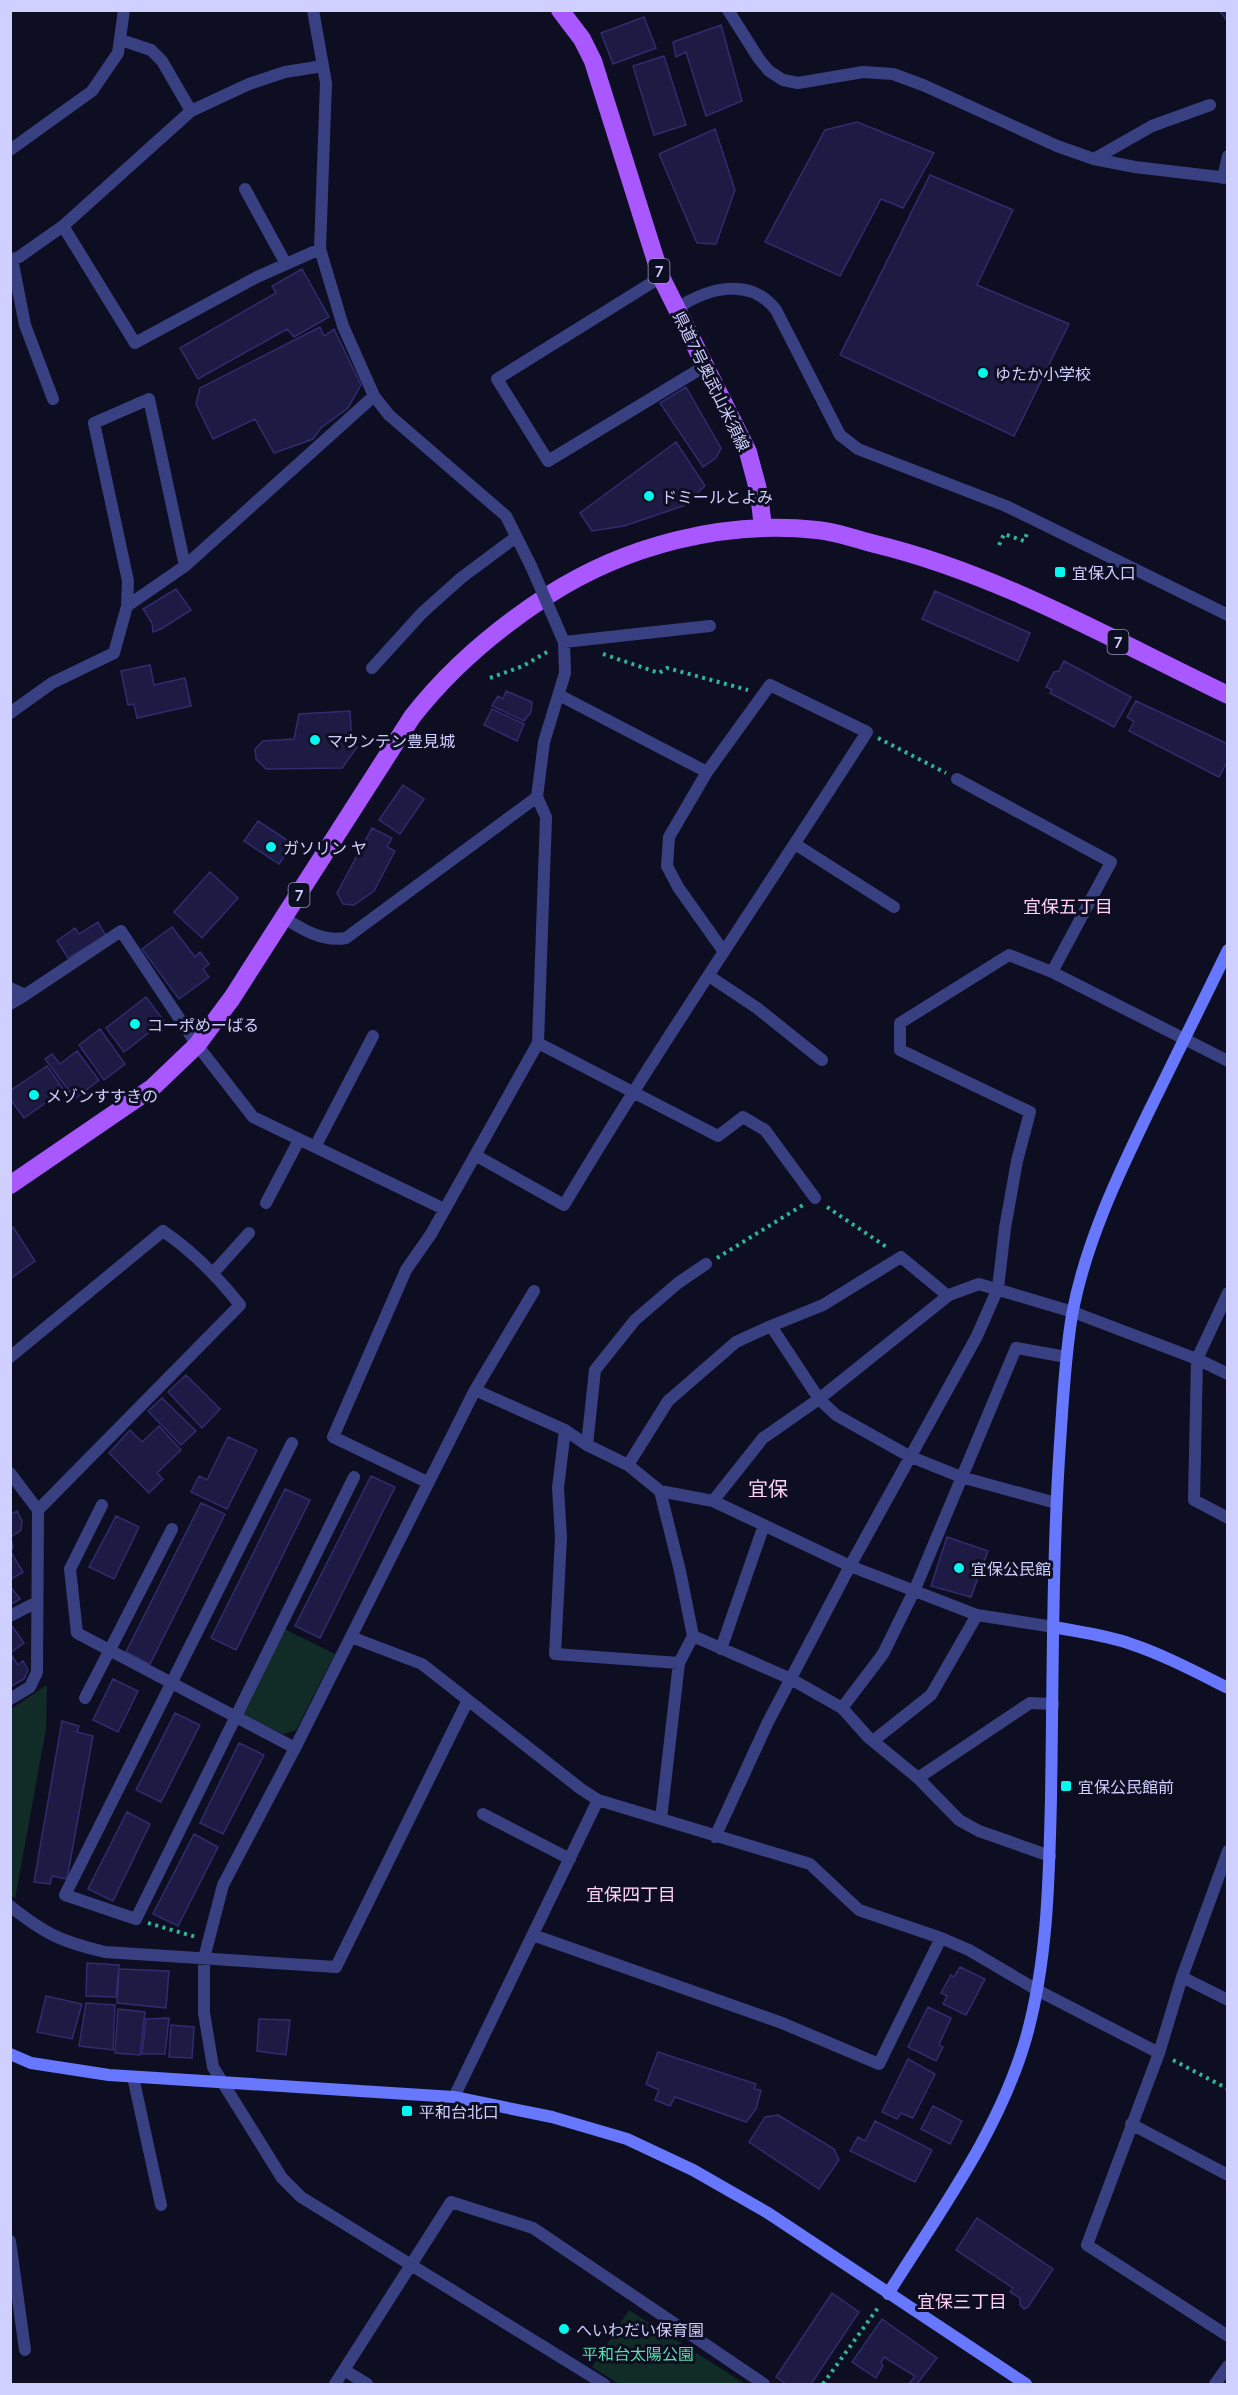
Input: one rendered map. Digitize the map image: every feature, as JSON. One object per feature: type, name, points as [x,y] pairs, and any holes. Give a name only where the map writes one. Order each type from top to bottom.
[{"type":"main road","name":"県道7号奥武山米須線","points":[[560,10],[582,39],[593,61],[661,277],[748,452],[759,493],[764,528]]},
{"type":"main road","name":"7","points":[[10,1185],[152,1088],[197,1045],[232,998],[412,717],[433,690],[489,637],[566,584],[617,559],[653,547],[703,535],[764,528],[820,530],[937,560],[1053,610],[1227,695]]},
{"type":"street","points":[[10,150],[92,91],[118,53],[124,10]]},
{"type":"street","points":[[313,10],[326,83],[320,249],[343,326],[374,396],[388,415],[506,516],[531,566],[564,642],[565,673],[544,742],[537,797],[546,817],[538,1043],[431,1234],[406,1270],[333,1437],[427,1482]]},
{"type":"street","points":[[728,10],[769,71],[783,80],[798,83],[863,72],[893,74],[923,85],[1057,146],[1094,159],[1225,178],[1227,156]]},
{"type":"street","points":[[121,40],[151,50],[162,61],[191,111]]},
{"type":"street","points":[[53,399],[25,325],[11,259],[19,257],[63,226],[191,111],[249,84],[285,72],[323,66]]},
{"type":"street","points":[[1094,159],[1152,126],[1210,105]]},
{"type":"street","points":[[244,189],[286,264]]},
{"type":"street","points":[[63,226],[135,343],[286,264],[320,249]]},
{"type":"street","points":[[661,277],[497,379],[548,461],[705,366]]},
{"type":"street","points":[[676,309],[693,297],[734,287],[761,296],[776,310],[840,435],[858,449],[1006,506],[1227,615]]},
{"type":"street","points":[[127,606],[185,566],[374,396]]},
{"type":"street","points":[[10,713],[52,683],[114,653],[127,606],[128,581],[94,423],[149,399],[185,566]]},
{"type":"street","points":[[372,668],[422,613],[461,578],[516,537]]},
{"type":"street","points":[[564,642],[710,626]]},
{"type":"street","points":[[475,1155],[564,1205],[632,1091],[709,976],[867,732],[770,685],[707,772],[669,837],[667,866],[678,887],[724,952]]},
{"type":"street","points":[[559,695],[707,772]]},
{"type":"street","points":[[957,779],[1111,862],[1052,972]]},
{"type":"street","points":[[284,918],[321,937],[346,938],[537,797]]},
{"type":"street","points":[[795,844],[894,908]]},
{"type":"street","points":[[10,1004],[121,931],[197,1045],[254,1117],[444,1209]]},
{"type":"street","points":[[888,2294],[982,2144],[1009,2086],[1026,2038],[1037,1990],[1045,1930],[1050,1856],[1056,1503],[1066,1357],[1073,1312],[1103,1212],[1124,1162],[1227,950]]},
{"type":"street","points":[[715,1837],[768,1722],[909,1456],[977,1336],[998,1288],[1005,1228],[1017,1161],[1030,1112],[900,1050],[900,1023],[1009,955],[1052,972],[1227,1061]]},
{"type":"street","points":[[709,976],[757,1008],[822,1060]]},
{"type":"street","points":[[10,988],[25,994]]},
{"type":"street","points":[[315,1147],[373,1036]]},
{"type":"street","points":[[538,1043],[718,1136],[743,1117],[765,1130],[815,1198]]},
{"type":"street","points":[[266,1203],[299,1140]]},
{"type":"street","points":[[10,1357],[163,1231],[189,1248],[214,1272],[240,1305],[38,1510]]},
{"type":"street","points":[[214,1272],[249,1233]]},
{"type":"street","points":[[628,1466],[668,1401],[736,1342],[823,1305],[901,1257],[948,1296]]},
{"type":"street","points":[[586,1445],[596,1370],[635,1320],[678,1283],[706,1264]]},
{"type":"street","points":[[713,1501],[764,1438],[819,1399],[948,1296],[980,1284],[1073,1312],[1197,1359],[1227,1374]]},
{"type":"street","points":[[534,1291],[475,1390],[296,1748],[223,1885],[204,1958],[204,2013],[213,2067],[282,2178],[301,2197],[604,2385]]},
{"type":"street","points":[[1227,1293],[1197,1359],[1194,1500],[1227,1518]]},
{"type":"street","points":[[771,1326],[819,1399],[836,1415],[909,1456],[961,1477],[1056,1503]]},
{"type":"street","points":[[842,1708],[883,1654],[915,1589],[1016,1348],[1066,1357]]},
{"type":"street","points":[[475,1390],[565,1430],[586,1445],[628,1466],[660,1491],[713,1501],[850,1566],[978,1615],[1110,1637],[1152,1651],[1227,1688]]},
{"type":"street","points":[[565,1430],[558,1488],[561,1537],[555,1654],[679,1663]]},
{"type":"street","points":[[292,1443],[65,1895],[136,1919],[354,1477]]},
{"type":"street","points":[[10,1473],[38,1510],[37,1672],[30,1687],[10,1699]]},
{"type":"street","points":[[660,1491],[693,1636],[679,1663],[661,1819]]},
{"type":"street","points":[[102,1505],[70,1569],[77,1633],[296,1748]]},
{"type":"street","points":[[721,1649],[764,1525]]},
{"type":"street","points":[[85,1698],[172,1529]]},
{"type":"street","points":[[10,1616],[37,1602]]},
{"type":"street","points":[[873,1741],[931,1695],[978,1615]]},
{"type":"street","points":[[693,1636],[791,1679],[842,1708],[873,1741],[918,1779],[959,1820],[979,1831],[1050,1856]]},
{"type":"street","points":[[351,1637],[422,1664],[598,1800],[810,1864],[859,1910],[969,1950],[1037,1990],[1159,2053]]},
{"type":"street","points":[[10,1906],[37,1928],[69,1943],[105,1952],[336,1967],[468,1700]]},
{"type":"street","points":[[918,1779],[1030,1703],[1053,1704]]},
{"type":"street","points":[[454,2097],[598,1800]]},
{"type":"street","points":[[483,1814],[570,1859]]},
{"type":"street","points":[[1227,1851],[1182,1977],[1159,2053],[1087,2245],[1227,2336]]},
{"type":"street","points":[[533,1935],[782,2023],[879,2064],[941,1938]]},
{"type":"street","points":[[1182,1977],[1227,2000]]},
{"type":"street","points":[[10,2054],[31,2063],[133,2077],[454,2097],[552,2117],[627,2139],[693,2170],[768,2213],[1026,2385]]},
{"type":"street","points":[[133,2077],[161,2205]]},
{"type":"street","points":[[1131,2124],[1227,2175]]},
{"type":"street","points":[[335,2385],[451,2202],[533,2228],[764,2385]]},
{"type":"street","points":[[10,2241],[25,2350]]},
{"type":"street","points":[[1215,2385],[1227,2366]]},
{"type":"street","points":[[344,2370],[367,2385]]},
{"type":"path","points":[[999,545],[1004,534],[1024,541],[1033,519]]},
{"type":"path","points":[[490,678],[523,666],[564,642]]},
{"type":"path","points":[[595,652],[659,673],[667,668],[762,694]]},
{"type":"path","points":[[867,732],[957,779]]},
{"type":"path","points":[[706,1264],[815,1198],[901,1257]]},
{"type":"path","points":[[136,1919],[208,1940]]},
{"type":"path","points":[[1159,2053],[1227,2089]]},
{"type":"path","points":[[823,2385],[888,2294]]},
{"type":"green space","points":[[284,1629],[335,1654],[296,1730],[283,1734],[242,1715]]},
{"type":"green space","points":[[47,1685],[46,1729],[15,1899],[10,1894],[11,1709]]},
{"type":"green space","name":"平和台太陽公園","points":[[629,2310],[745,2384],[619,2384],[592,2367]]},
{"type":"building","points":[[1219,10],[1228,10],[1228,22]]},
{"type":"building","points":[[644,17],[656,48],[613,64],[601,33]]},
{"type":"building","points":[[721,25],[742,101],[706,116],[686,52],[676,57],[673,42]]},
{"type":"building","points":[[664,56],[686,125],[654,135],[633,66]]},
{"type":"building","points":[[857,122],[934,153],[903,208],[881,199],[840,276],[765,242],[825,130]]},
{"type":"building","points":[[715,129],[735,190],[716,244],[697,243],[659,154]]},
{"type":"building","points":[[930,175],[1013,210],[977,285],[1069,324],[1014,436],[840,355]]},
{"type":"building","points":[[302,269],[329,317],[294,337],[287,329],[198,379],[180,348],[276,293],[272,286]]},
{"type":"building","points":[[320,327],[324,336],[334,329],[361,385],[348,408],[321,428],[313,439],[274,453],[255,419],[213,439],[196,404],[200,388]]},
{"type":"building","points":[[686,387],[721,448],[716,458],[703,467],[660,403]]},
{"type":"building","name":"ドミールとよみ","points":[[676,442],[705,486],[683,506],[624,526],[592,531],[580,513]]},
{"type":"building","points":[[176,589],[191,610],[153,632],[152,623],[143,609]]},
{"type":"building","points":[[935,591],[1030,633],[1018,661],[922,619]]},
{"type":"building","points":[[1064,661],[1131,697],[1114,727],[1050,693],[1052,690],[1046,687],[1054,672],[1059,671]]},
{"type":"building","points":[[150,665],[154,685],[185,678],[191,706],[137,718],[134,704],[128,705],[121,671]]},
{"type":"building","points":[[506,691],[532,702],[531,712],[524,721],[492,706],[498,696],[503,699]]},
{"type":"building","points":[[1136,701],[1228,744],[1228,760],[1219,777],[1129,731],[1134,722],[1127,717]]},
{"type":"building","points":[[492,709],[524,724],[517,741],[484,725]]},
{"type":"building","name":"マウンテン豊見城","points":[[350,711],[352,746],[357,747],[342,768],[266,769],[256,759],[255,749],[263,741],[294,739],[299,714]]},
{"type":"building","points":[[403,785],[424,799],[400,834],[379,820]]},
{"type":"building","points":[[258,821],[293,844],[279,864],[244,841]]},
{"type":"building","points":[[372,828],[392,838],[387,847],[395,851],[374,891],[354,905],[343,904],[337,893]]},
{"type":"building","points":[[210,872],[238,898],[202,938],[174,912]]},
{"type":"building","points":[[98,922],[106,936],[68,958],[57,941],[75,928],[79,934]]},
{"type":"building","points":[[172,927],[195,957],[200,952],[209,964],[203,969],[209,977],[179,999],[142,949]]},
{"type":"building","name":"コーポめーばる","points":[[146,997],[164,1021],[124,1052],[106,1028]]},
{"type":"building","points":[[100,1029],[125,1064],[104,1080],[79,1045]]},
{"type":"building","points":[[77,1051],[99,1080],[75,1099],[45,1059],[52,1054],[60,1064]]},
{"type":"building","name":"メゾンすすきの","points":[[47,1066],[64,1090],[24,1118],[10,1099],[10,1091]]},
{"type":"building","points":[[13,1227],[35,1261],[10,1279],[10,1229]]},
{"type":"building","points":[[186,1375],[220,1409],[202,1428],[168,1392]]},
{"type":"building","points":[[162,1398],[196,1431],[181,1445],[148,1411]]},
{"type":"building","points":[[159,1426],[181,1450],[157,1473],[163,1479],[149,1493],[109,1453],[130,1430],[142,1442]]},
{"type":"building","points":[[228,1437],[257,1450],[227,1509],[191,1492],[199,1476],[207,1480]]},
{"type":"building","points":[[371,1476],[395,1487],[320,1638],[295,1626]]},
{"type":"building","points":[[285,1489],[310,1500],[236,1650],[211,1638]]},
{"type":"building","points":[[201,1503],[225,1514],[150,1664],[126,1652]]},
{"type":"building","points":[[17,1511],[22,1521],[21,1530],[11,1537],[13,1547],[11,1552],[23,1572],[10,1580],[10,1515]]},
{"type":"building","points":[[116,1516],[139,1527],[114,1579],[89,1567]]},
{"type":"building","name":"宜保公民館","points":[[947,1537],[988,1551],[971,1597],[931,1586]]},
{"type":"building","points":[[10,1586],[20,1599],[10,1605]]},
{"type":"building","points":[[12,1626],[24,1643],[10,1653],[10,1627]]},
{"type":"building","points":[[12,1656],[18,1665],[23,1661],[28,1670],[24,1679],[10,1687]]},
{"type":"building","points":[[113,1679],[138,1691],[118,1732],[93,1720]]},
{"type":"building","points":[[175,1713],[200,1725],[161,1802],[136,1790]]},
{"type":"building","points":[[62,1721],[79,1726],[77,1732],[93,1736],[67,1879],[52,1876],[50,1884],[34,1882]]},
{"type":"building","points":[[239,1743],[264,1755],[223,1834],[200,1823]]},
{"type":"building","points":[[127,1812],[150,1824],[113,1901],[88,1889]]},
{"type":"building","points":[[194,1834],[218,1847],[178,1926],[153,1914]]},
{"type":"building","points":[[87,1963],[119,1965],[116,1997],[86,1996]]},
{"type":"building","points":[[960,1967],[985,1979],[966,2015],[943,2004],[947,1996],[941,1993],[951,1975],[954,1977]]},
{"type":"building","points":[[119,1969],[169,1971],[166,2008],[117,2003]]},
{"type":"building","points":[[46,1996],[82,2004],[72,2039],[37,2032]]},
{"type":"building","points":[[86,2003],[115,2005],[113,2050],[79,2046]]},
{"type":"building","points":[[928,2007],[951,2018],[939,2045],[943,2047],[936,2061],[908,2047]]},
{"type":"building","points":[[118,2009],[145,2012],[140,2055],[115,2053]]},
{"type":"building","points":[[169,2018],[165,2054],[142,2054],[146,2019]]},
{"type":"building","points":[[259,2019],[290,2020],[286,2055],[257,2051]]},
{"type":"building","points":[[171,2025],[194,2027],[192,2058],[169,2057]]},
{"type":"building","points":[[658,2052],[756,2084],[754,2089],[761,2090],[756,2109],[746,2122],[675,2097],[670,2106],[655,2100],[659,2090],[646,2084]]},
{"type":"building","points":[[908,2059],[935,2074],[913,2118],[901,2113],[897,2119],[882,2112]]},
{"type":"building","points":[[933,2106],[962,2121],[950,2144],[921,2129]]},
{"type":"building","points":[[778,2115],[834,2149],[839,2160],[819,2189],[749,2142],[765,2117]]},
{"type":"building","points":[[875,2121],[932,2150],[915,2182],[850,2151],[858,2137],[865,2141]]},
{"type":"building","points":[[977,2218],[1053,2269],[1028,2307],[1024,2309],[1020,2305],[1020,2298],[1010,2292],[1013,2288],[956,2250]]},
{"type":"building","points":[[832,2293],[859,2312],[811,2384],[786,2384],[776,2377]]},
{"type":"building","points":[[882,2319],[937,2358],[917,2384],[909,2384],[915,2376],[884,2357],[881,2362],[883,2366],[876,2378],[852,2362]]},
{"type":"place","name":"ゆたか小学校","points":[[983,373]]},
{"type":"place","name":"ドミールとよみ","points":[[649,496]]},
{"type":"place","name":"宜保入口","points":[[1060,572]]},
{"type":"place","name":"マウンテン豊見城","points":[[315,740]]},
{"type":"place","name":"ガソリン ヤ","points":[[271,847]]},
{"type":"place","name":"コーポめーばる","points":[[135,1024]]},
{"type":"place","name":"メゾンすすきの","points":[[34,1095]]},
{"type":"place","name":"宜保公民館","points":[[959,1568]]},
{"type":"place","name":"宜保公民館前","points":[[1066,1786]]},
{"type":"place","name":"平和台北口","points":[[407,2111]]},
{"type":"place","name":"へいわだい保育園","points":[[564,2329]]},
{"type":"district","name":"宜保五丁目","points":[[1068,906]]},
{"type":"district","name":"宜保","points":[[768,1488]]},
{"type":"district","name":"宜保四丁目","points":[[631,1894]]},
{"type":"district","name":"宜保三丁目","points":[[962,2301]]}]
